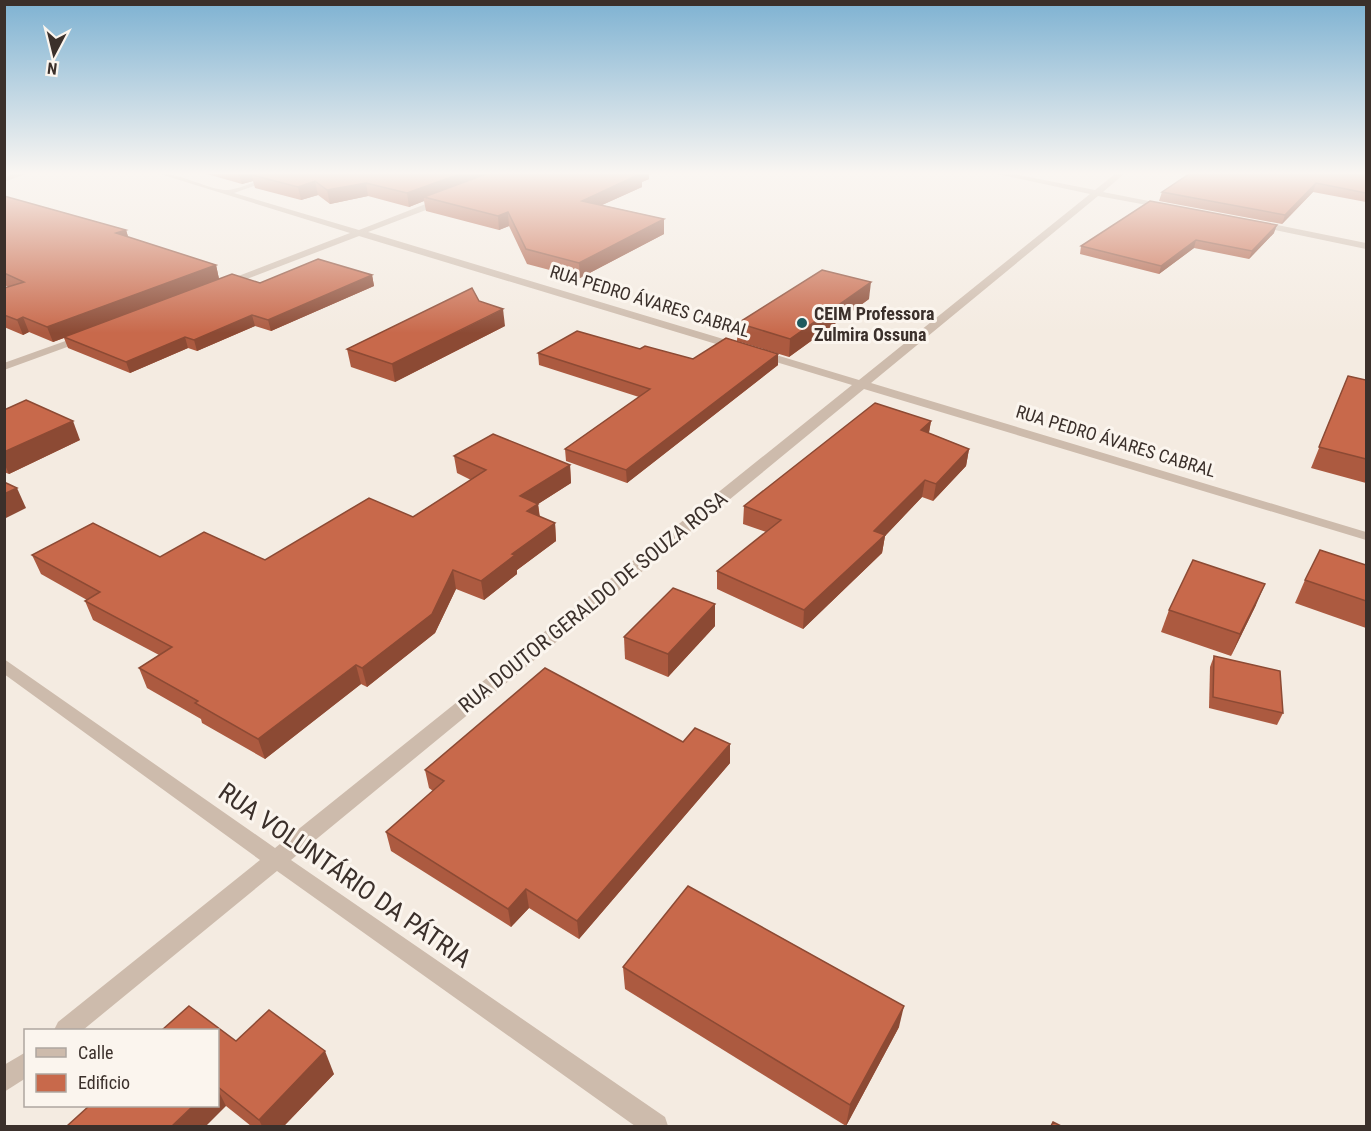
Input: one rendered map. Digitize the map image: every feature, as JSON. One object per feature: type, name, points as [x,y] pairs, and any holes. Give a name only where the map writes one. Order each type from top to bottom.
[{"type":"street","name":"RUA PEDRO ÁVARES CABRAL","points":[[339,227],[1366,536]]},
{"type":"street","points":[[215,287],[375,227]]},
{"type":"street","name":"RUA DOUTOR GERALDO DE SOUZA ROSA","points":[[67,1029],[1054,227]]},
{"type":"street","points":[[1268,227],[1366,246]]},
{"type":"street","points":[[4,367],[93,333]]},
{"type":"street","name":"RUA VOLUNTÁRIO DA PÁTRIA","points":[[4,665],[276,860],[656,1126]]},
{"type":"street","points":[[4,1080],[24,1065]]},
{"type":"building","points":[[4,227],[114,227],[126,230],[116,233],[216,265],[47,327],[23,317],[17,320],[4,315],[4,288],[24,282],[4,273]]},
{"type":"building","points":[[515,227],[649,227],[579,263],[526,249]]},
{"type":"building","points":[[1110,227],[1275,227],[1252,251],[1196,240],[1161,266],[1081,246]]},
{"type":"building","points":[[318,259],[372,275],[268,320],[252,315],[194,340],[185,337],[126,362],[64,337],[232,274],[260,283]]},
{"type":"building","points":[[822,270],[871,282],[790,339],[738,323]]},
{"type":"building","points":[[472,288],[479,301],[503,309],[392,364],[347,349]]},
{"type":"building","points":[[577,331],[640,349],[645,346],[693,359],[726,338],[778,354],[626,470],[565,449],[650,389],[538,353]]},
{"type":"building","points":[[1348,376],[1366,380],[1366,459],[1319,447]]},
{"type":"building","points":[[26,400],[73,421],[4,452],[4,410]]},
{"type":"building","points":[[875,403],[931,421],[921,430],[969,449],[936,484],[925,480],[874,531],[885,535],[804,610],[717,571],[781,520],[744,506]]},
{"type":"building","points":[[493,434],[570,465],[520,496],[538,504],[527,511],[555,523],[512,554],[515,555],[481,581],[453,570],[432,614],[362,668],[356,665],[258,739],[195,703],[198,701],[139,668],[172,647],[85,601],[100,592],[32,555],[93,523],[160,557],[204,532],[265,560],[369,498],[413,517],[486,470],[454,456]]},
{"type":"building","points":[[4,482],[17,488],[4,494]]},
{"type":"building","points":[[1320,550],[1366,565],[1366,601],[1305,580]]},
{"type":"building","points":[[1193,560],[1265,584],[1240,634],[1169,610]]},
{"type":"building","points":[[673,588],[715,604],[668,654],[624,637]]},
{"type":"building","points":[[1214,656],[1280,671],[1283,713],[1213,697]]},
{"type":"building","points":[[545,668],[683,742],[695,728],[730,744],[577,921],[526,889],[508,909],[386,832],[444,781],[425,770]]},
{"type":"building","points":[[688,886],[904,1006],[850,1105],[623,967]]},
{"type":"building","points":[[189,1006],[236,1041],[269,1010],[325,1051],[259,1120],[219,1088],[219,1029],[163,1029]]},
{"type":"building","points":[[88,1107],[192,1107],[172,1126],[67,1126]]},
{"type":"place","name":"CEIM Professora Zulmira Ossuna","points":[[802,323]]}]
